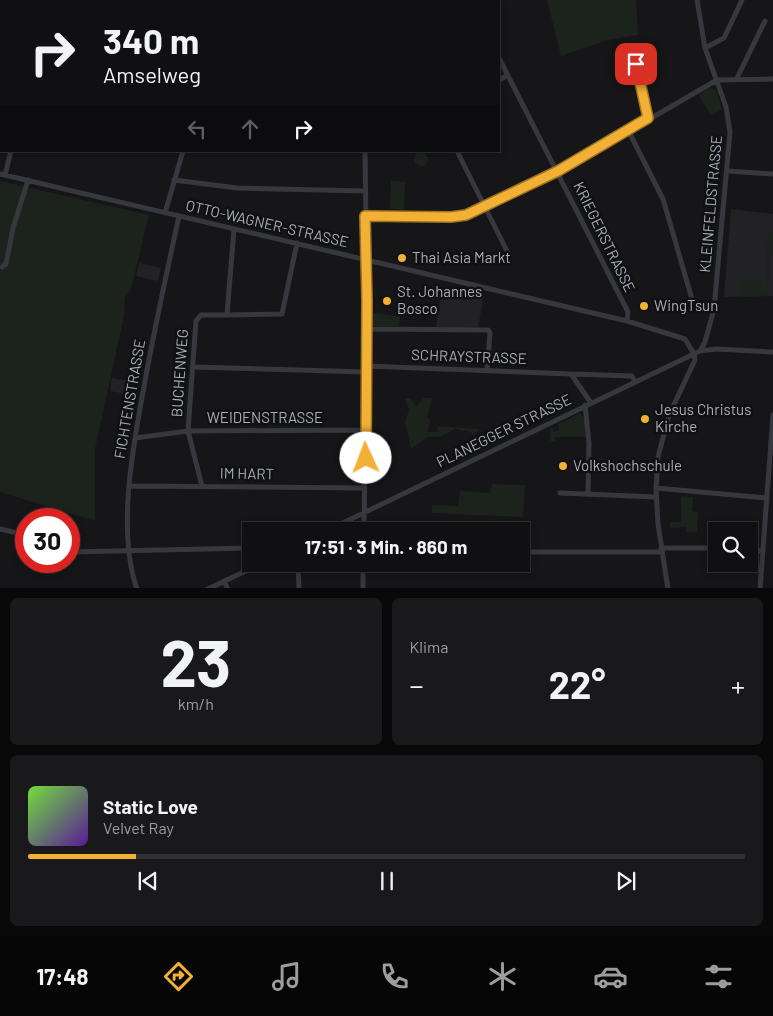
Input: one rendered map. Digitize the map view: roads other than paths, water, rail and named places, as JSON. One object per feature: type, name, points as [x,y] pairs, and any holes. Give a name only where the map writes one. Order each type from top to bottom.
[{"type":"street","name":"KLEINFELDSTRASSE","points":[[668,588],[661,550],[656,497],[658,458],[664,430],[692,368],[697,352],[705,342],[714,309],[728,172],[730,124],[705,48],[697,0]]},
{"type":"street","points":[[705,48],[724,38],[742,0]]},
{"type":"street","points":[[737,78],[764,21]]},
{"type":"street","points":[[635,55],[648,118]]},
{"type":"street","name":"KRIEGERSTRASSE","points":[[500,60],[628,312],[627,321]]},
{"type":"street","points":[[500,79],[508,75]]},
{"type":"street","points":[[365,216],[454,217],[471,214],[558,171],[717,80],[737,78],[773,79]]},
{"type":"street","points":[[628,130],[663,198],[694,306],[714,309]]},
{"type":"street","points":[[3,174],[11,152]]},
{"type":"street","points":[[165,213],[182,152]]},
{"type":"street","points":[[364,522],[367,328],[365,152]]},
{"type":"street","points":[[457,152],[508,253]]},
{"type":"street","points":[[728,172],[773,174]]},
{"type":"street","name":"OTTO-WAGNER-STRASSE","points":[[3,174],[627,321],[680,336],[697,352]]},
{"type":"street","points":[[2,267],[6,264],[13,228],[28,180]]},
{"type":"street","points":[[174,180],[232,188],[365,191]]},
{"type":"street","name":"FICHTENSTRASSE","points":[[137,588],[129,551],[129,486],[135,438],[161,296],[179,216]]},
{"type":"street","points":[[234,229],[226,315],[282,314],[297,243]]},
{"type":"street","name":"BUCHENWEG","points":[[202,486],[188,431],[198,316],[226,315]]},
{"type":"street","points":[[367,328],[403,331],[487,330],[490,333],[487,371]]},
{"type":"street","points":[[697,352],[716,349],[773,352]]},
{"type":"street","name":"PLANEGGER STRASSE","points":[[344,522],[697,352]]},
{"type":"street","name":"SCHRAYSTRASSE","points":[[193,367],[487,371],[632,376],[635,382]]},
{"type":"street","points":[[572,374],[588,404],[588,494]]},
{"type":"street","points":[[760,588],[773,415]]},
{"type":"street","name":"WEIDENSTRASSE","points":[[135,438],[188,431],[365,430]]},
{"type":"street","name":"IM HART","points":[[129,486],[366,488]]},
{"type":"street","points":[[656,488],[766,498]]},
{"type":"street","points":[[560,493],[656,497]]},
{"type":"street","points":[[0,529],[15,532]]},
{"type":"street","points":[[80,552],[242,548]]},
{"type":"street","points":[[530,552],[708,548]]},
{"type":"street","points":[[758,551],[763,551]]},
{"type":"street","points":[[208,588],[242,572]]},
{"type":"street","points":[[298,572],[298,588]]},
{"type":"street","points":[[363,572],[363,588]]},
{"type":"street","points":[[224,580],[228,588]]},
{"type":"place","name":"Thai Asia Markt","points":[[402,258]]},
{"type":"place","name":"St. Johannes Bosco","points":[[387,301]]},
{"type":"place","name":"WingTsun","points":[[644,306]]},
{"type":"place","name":"Jesus Christus Kirche","points":[[645,419]]},
{"type":"place","name":"Volkshochschule","points":[[563,466]]}]
